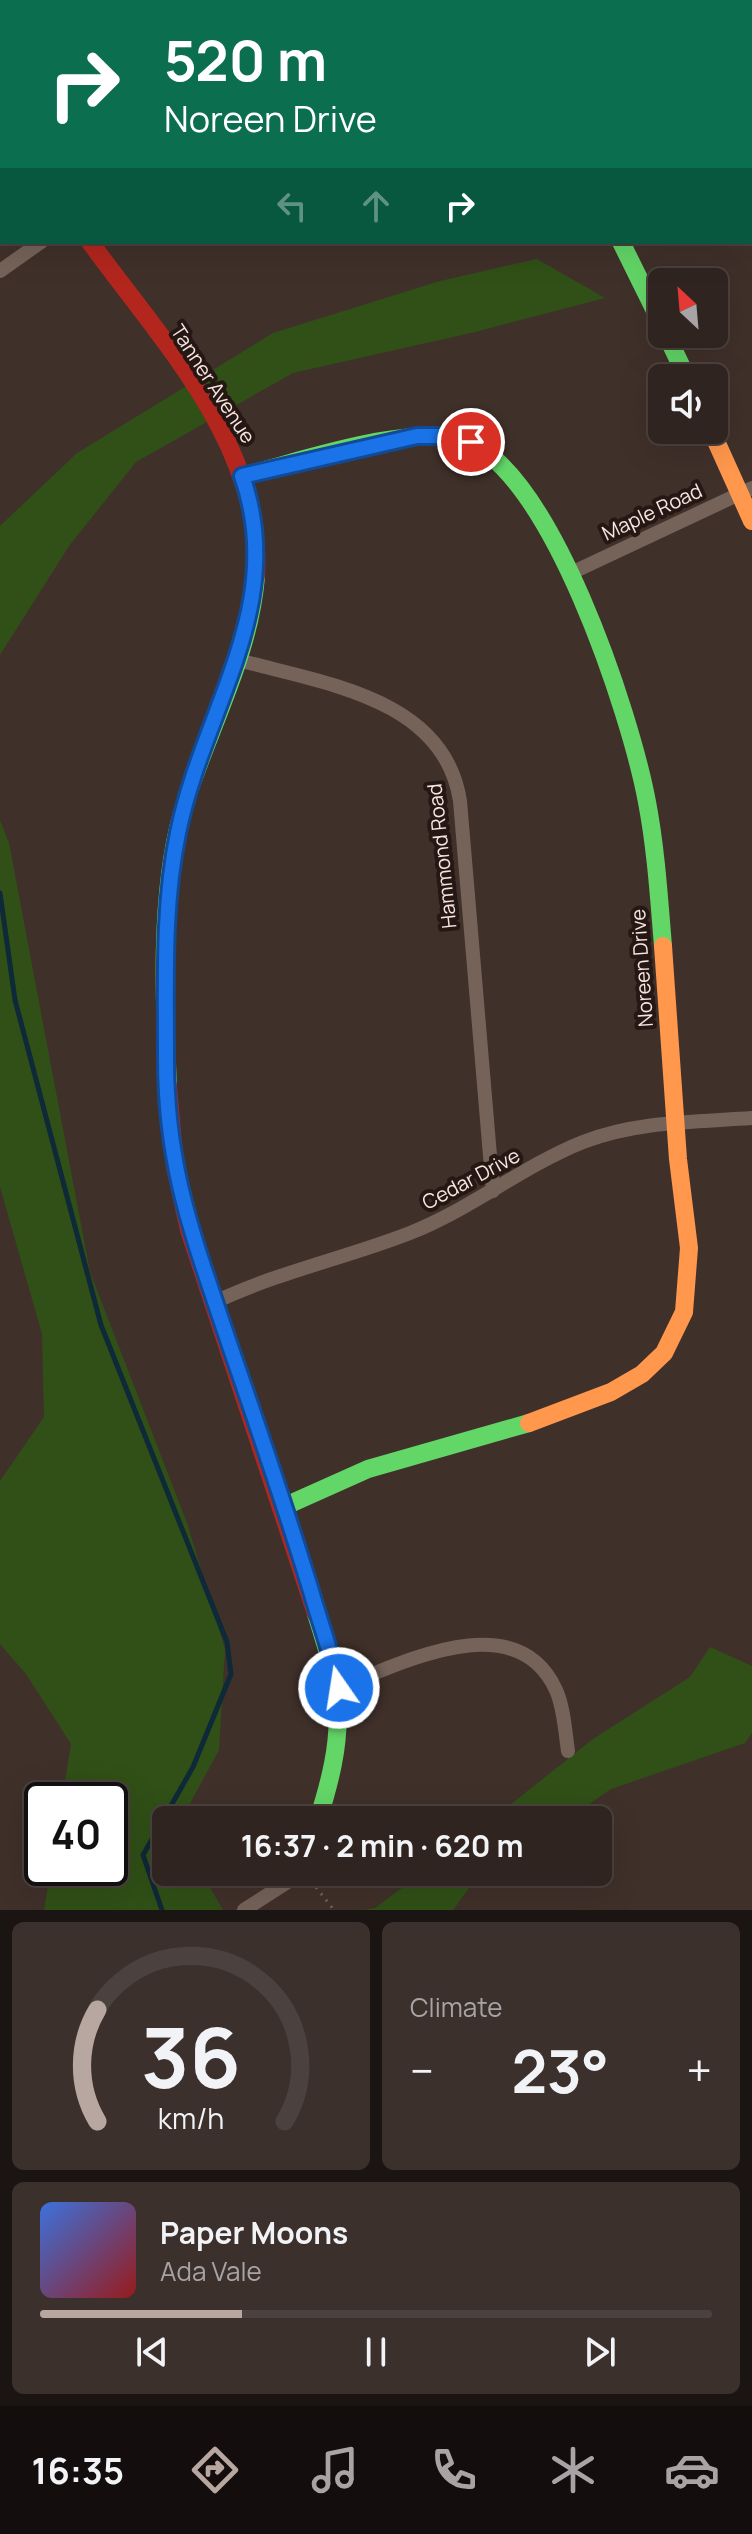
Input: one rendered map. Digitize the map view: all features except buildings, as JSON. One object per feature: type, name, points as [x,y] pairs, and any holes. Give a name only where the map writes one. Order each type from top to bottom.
[{"type":"street","points":[[0,271],[38,244]]},
{"type":"street","name":"Tanner Avenue","points":[[91,244],[216,421],[242,476],[253,509],[258,559],[254,591],[235,659],[182,815],[172,867],[166,1087],[169,1142],[189,1230],[329,1645],[339,1688],[340,1722],[336,1753],[322,1806]]},
{"type":"street","points":[[622,244],[648,297]]},
{"type":"street","name":"Noreen Drive","points":[[242,476],[417,436],[445,436],[471,442],[484,448],[513,475],[569,574],[604,650],[641,772],[660,909],[675,1123],[691,1273],[681,1323],[653,1366],[624,1387],[479,1438],[376,1466],[283,1507]]},
{"type":"street","points":[[719,444],[746,490],[752,521]]},
{"type":"street","name":"Maple Road","points":[[569,574],[746,490]]},
{"type":"street","name":"Hammond Road","points":[[235,659],[389,707],[432,737],[451,766],[460,801],[493,1191]]},
{"type":"street","name":"Cedar Drive","points":[[215,1302],[253,1284],[408,1234],[582,1143],[633,1129],[752,1118]]},
{"type":"street","points":[[339,1688],[449,1647],[479,1643],[511,1649],[540,1666],[555,1690],[568,1751]]},
{"type":"street","points":[[244,1910],[281,1886]]},
{"type":"path","points":[[314,1886],[334,1910]]},
{"type":"green space","points":[[537,259],[605,298],[475,332],[293,373],[136,462],[69,546],[0,655],[0,526],[77,453],[273,333],[440,281]]},
{"type":"green space","points":[[0,820],[9,843],[90,1272],[187,1523],[225,1649],[219,1750],[189,1806],[152,1806],[152,1886],[209,1886],[223,1910],[44,1910],[48,1886],[128,1886],[128,1782],[65,1782],[71,1744],[26,1674],[0,1644],[0,1481],[44,1417],[42,1334],[0,1187]]},
{"type":"green space","points":[[710,1647],[752,1666],[752,1733],[745,1743],[611,1789],[586,1806],[509,1806],[593,1739],[690,1677]]},
{"type":"green space","points":[[404,1886],[472,1886],[453,1910],[364,1910],[375,1908]]},
{"type":"waterway","points":[[0,893],[15,1000],[101,1325],[227,1642],[231,1674],[193,1767],[143,1855],[162,1910]]},
{"type":"traffic: fast","points":[[622,244],[648,297]]},
{"type":"traffic: fast","points":[[673,348],[680,364]]},
{"type":"traffic: fast","points":[[242,476],[352,447],[412,437],[439,436],[462,440],[495,459],[526,495],[555,543],[582,598],[605,656],[624,713],[647,802],[663,946]]},
{"type":"traffic: fast","points":[[168,1086],[166,913],[175,845],[182,813],[245,637],[256,576]]},
{"type":"traffic: fast","points":[[283,1507],[368,1469],[529,1423]]},
{"type":"traffic: fast","points":[[316,1614],[332,1670],[338,1717],[333,1763],[322,1806]]},
{"type":"traffic: slow","points":[[717,444],[752,521]]},
{"type":"traffic: slow","points":[[529,1423],[611,1392],[642,1374],[664,1353],[684,1312],[689,1248],[678,1159],[663,946]]},
{"type":"traffic: jam","points":[[92,244],[176,356],[226,439],[243,483],[254,528],[256,576]]},
{"type":"traffic: jam","points":[[168,1086],[175,1167],[189,1230],[316,1614]]},
{"type":"route","points":[[339,1688],[303,1563],[189,1230],[172,1161],[166,1087],[172,867],[186,798],[226,687],[246,624],[257,575],[256,526],[242,476],[389,440],[445,436],[471,442]]}]
